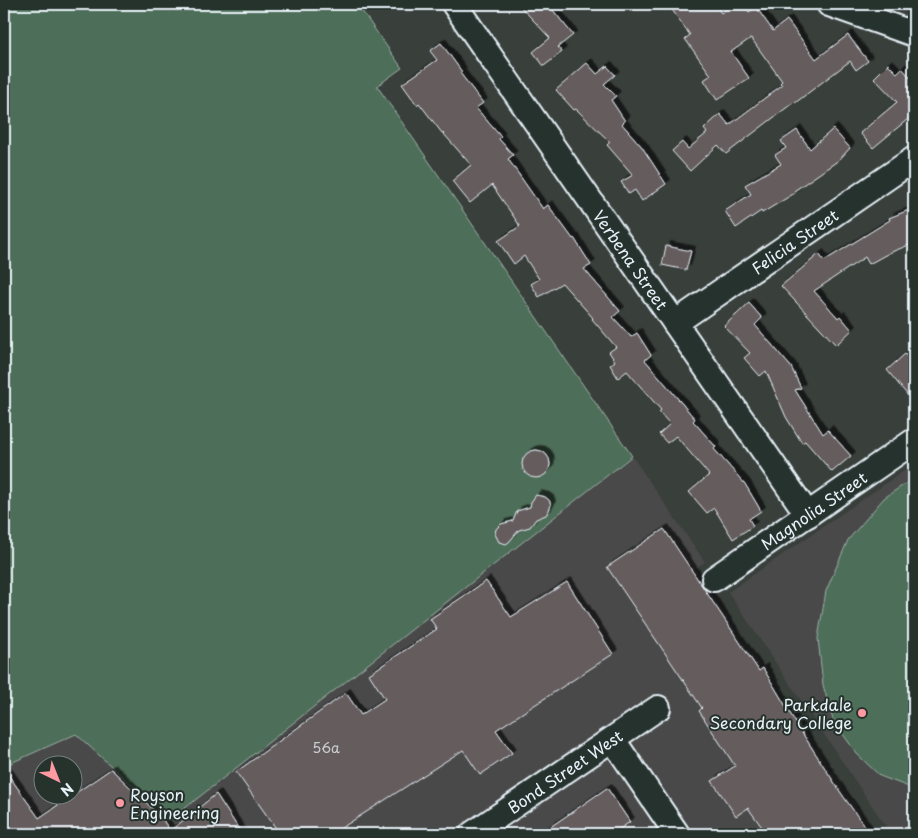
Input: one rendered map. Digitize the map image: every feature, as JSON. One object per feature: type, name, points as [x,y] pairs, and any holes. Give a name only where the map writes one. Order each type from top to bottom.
[{"type":"street","name":"Verbena Street","points":[[454,4],[808,515]]},
{"type":"street","points":[[829,4],[914,34]]},
{"type":"street","name":"Felicia Street","points":[[675,324],[914,159]]},
{"type":"street","name":"Magnolia Street","points":[[714,579],[914,441]]},
{"type":"street","name":"Bond Street West","points":[[472,834],[658,708]]},
{"type":"street","points":[[613,740],[678,834]]},
{"type":"shaded area","points":[[632,456],[705,562],[694,569],[874,834],[4,834],[4,766],[76,734],[482,575]]},
{"type":"shaded area","name":"Parkdale Secondary College","points":[[914,464],[914,834],[891,834],[728,592]]},
{"type":"green space","points":[[4,4],[357,4],[402,68],[377,86],[632,456],[170,820],[76,734],[4,766]]},
{"type":"green space","points":[[914,478],[914,789],[880,776],[857,754],[833,720],[823,685],[818,638],[826,591],[848,540],[884,498]]},
{"type":"building","points":[[518,4],[548,4],[573,35],[558,47],[562,52],[544,66],[533,52],[550,38]]},
{"type":"building","points":[[668,4],[715,4],[721,13],[733,4],[742,4],[749,12],[756,7],[773,31],[787,20],[816,59],[848,35],[868,61],[856,70],[850,61],[726,154],[718,145],[690,171],[672,151],[682,142],[688,149],[707,133],[704,129],[720,114],[729,125],[782,85],[780,83],[782,81],[751,38],[731,52],[749,78],[717,100],[704,80],[711,75],[685,39],[690,35]]},
{"type":"building","points":[[441,43],[462,72],[460,73],[483,103],[476,108],[501,137],[499,139],[513,155],[508,159],[543,209],[548,205],[574,238],[591,265],[584,269],[620,311],[613,317],[631,337],[637,333],[651,355],[645,360],[695,419],[693,421],[716,447],[714,449],[745,484],[761,511],[749,519],[753,526],[733,539],[714,508],[707,513],[689,492],[709,475],[676,436],[667,443],[659,434],[670,424],[659,412],[661,410],[627,371],[618,378],[610,365],[615,361],[609,352],[616,347],[562,283],[539,297],[531,284],[539,279],[524,256],[514,264],[498,241],[520,226],[492,185],[470,203],[452,181],[471,165],[442,133],[419,103],[417,105],[402,84],[437,60],[430,51]]},
{"type":"building","points":[[587,63],[597,74],[607,66],[615,75],[604,84],[616,96],[611,100],[625,121],[622,124],[642,147],[666,184],[642,201],[635,190],[629,194],[621,182],[633,175],[607,145],[610,142],[576,109],[574,110],[556,90]]},
{"type":"building","points":[[888,64],[897,73],[902,68],[914,82],[914,114],[873,148],[860,133],[897,102],[874,78]]},
{"type":"building","points":[[833,129],[850,148],[839,160],[794,191],[795,193],[762,213],[761,211],[736,228],[725,211],[751,194],[745,185],[781,164],[775,155],[786,148],[781,141],[797,130],[810,149]]},
{"type":"building","points":[[914,208],[914,243],[889,253],[869,264],[865,257],[814,291],[838,318],[840,316],[852,330],[836,345],[781,286],[819,254],[824,261],[890,220],[889,218]]},
{"type":"building","points":[[666,246],[691,251],[686,270],[662,265]]},
{"type":"building","points":[[749,303],[762,318],[755,325],[791,367],[801,388],[795,390],[823,434],[828,430],[851,456],[832,472],[805,441],[802,443],[786,417],[766,371],[760,376],[744,358],[750,353],[724,326]]},
{"type":"building","points":[[905,354],[914,365],[914,403],[887,370]]},
{"type":"building","points":[[536,450],[546,454],[550,464],[546,474],[536,478],[526,474],[522,464],[526,454]]},
{"type":"building","points":[[536,495],[549,500],[551,505],[546,515],[536,519],[530,527],[519,530],[506,544],[499,542],[495,534],[496,529],[501,524],[513,521],[517,511],[530,507]]},
{"type":"building","points":[[664,529],[759,671],[763,668],[797,725],[870,834],[767,834],[748,808],[736,816],[712,781],[735,766],[699,711],[702,708],[607,567]]},
{"type":"building","points":[[486,581],[511,617],[567,582],[613,654],[496,730],[512,753],[480,775],[463,750],[332,834],[280,834],[236,772],[346,693],[361,715],[385,699],[369,674],[437,629],[430,619]]},
{"type":"building","points":[[4,769],[39,818],[57,806],[82,806],[82,789],[111,769],[161,817],[170,831],[216,794],[242,834],[4,834]]},
{"type":"building","points":[[607,788],[630,822],[612,834],[540,834]]},
{"type":"place","name":"Parkdale Secondary College","points":[[862,713]]},
{"type":"place","name":"Royson Engineering","points":[[120,803]]}]
